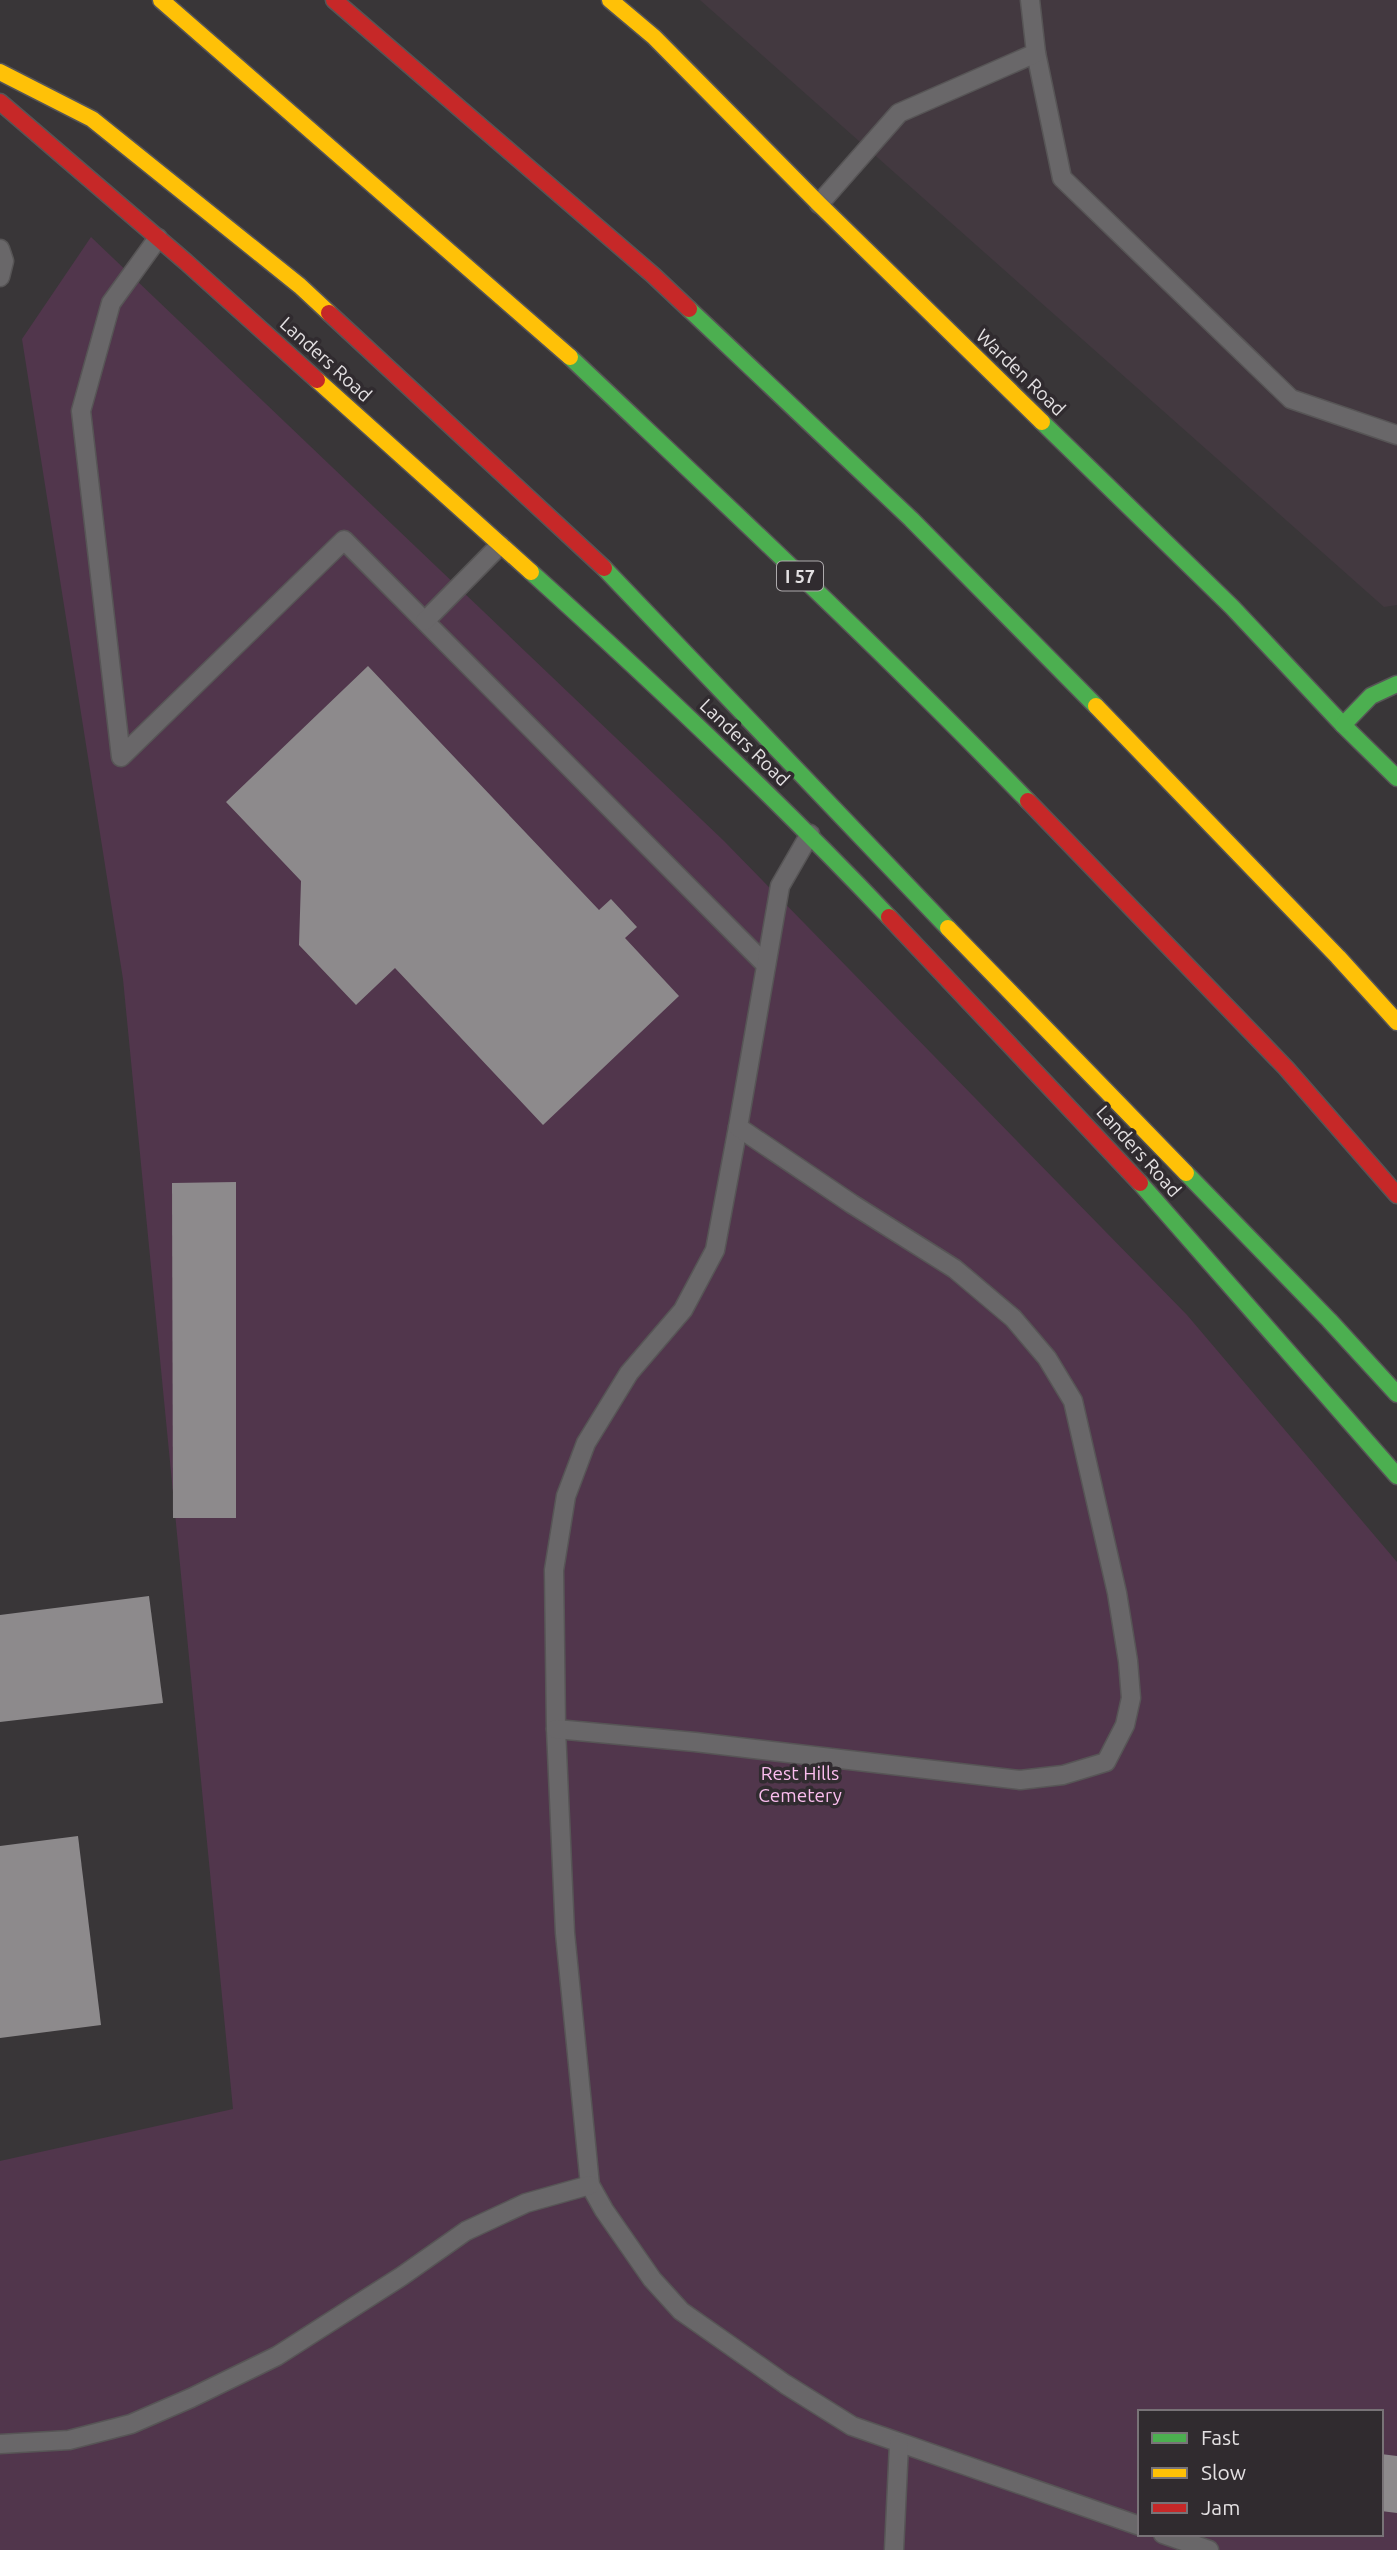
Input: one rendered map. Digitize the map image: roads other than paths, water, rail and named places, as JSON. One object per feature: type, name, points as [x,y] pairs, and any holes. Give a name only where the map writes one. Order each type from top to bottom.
[{"type":"main road","name":"I 57","points":[[161,0],[554,342],[768,545],[958,729],[1286,1068],[1397,1195]]},
{"type":"main road","points":[[334,0],[653,275],[901,510],[1019,627],[1397,1021]]},
{"type":"main road","name":"Warden Road","points":[[610,0],[654,37],[820,204],[1232,607],[1397,778]]},
{"type":"main road","points":[[0,72],[92,118],[300,286],[587,550],[902,881],[1329,1320],[1397,1394]]},
{"type":"main road","name":"Landers Road","points":[[0,102],[400,452],[607,640],[810,834],[1107,1146],[1397,1476]]},
{"type":"main road","points":[[1343,725],[1371,696],[1397,684]]},
{"type":"lane","points":[[1030,0],[1036,53],[1062,178],[1291,399],[1397,435]]},
{"type":"lane","points":[[820,204],[899,113],[1036,53]]},
{"type":"lane","points":[[158,238],[111,303],[80,411],[121,757],[344,540],[766,965]]},
{"type":"lane","points":[[0,249],[4,261],[0,277]]},
{"type":"lane","points":[[425,621],[500,545]]},
{"type":"lane","points":[[810,834],[780,886],[715,1250],[683,1310],[628,1373],[586,1443],[566,1496],[554,1570],[556,1728],[565,1933],[590,2185],[652,2279],[681,2311],[785,2384],[852,2426],[1138,2525]]},
{"type":"lane","points":[[556,1728],[1020,1780],[1063,1775],[1106,1762],[1125,1725],[1131,1698],[1117,1593],[1073,1401],[1047,1358],[1013,1318],[955,1269],[738,1127]]},
{"type":"lane","points":[[0,2444],[69,2440],[131,2424],[191,2398],[277,2356],[402,2276],[466,2231],[526,2203],[590,2185]]},
{"type":"lane","points":[[894,2550],[899,2444]]},
{"type":"lane","points":[[1169,2536],[1209,2550]]},
{"type":"park label","name":"Rest Hills Cemetery","points":[[800,1784]]}]
